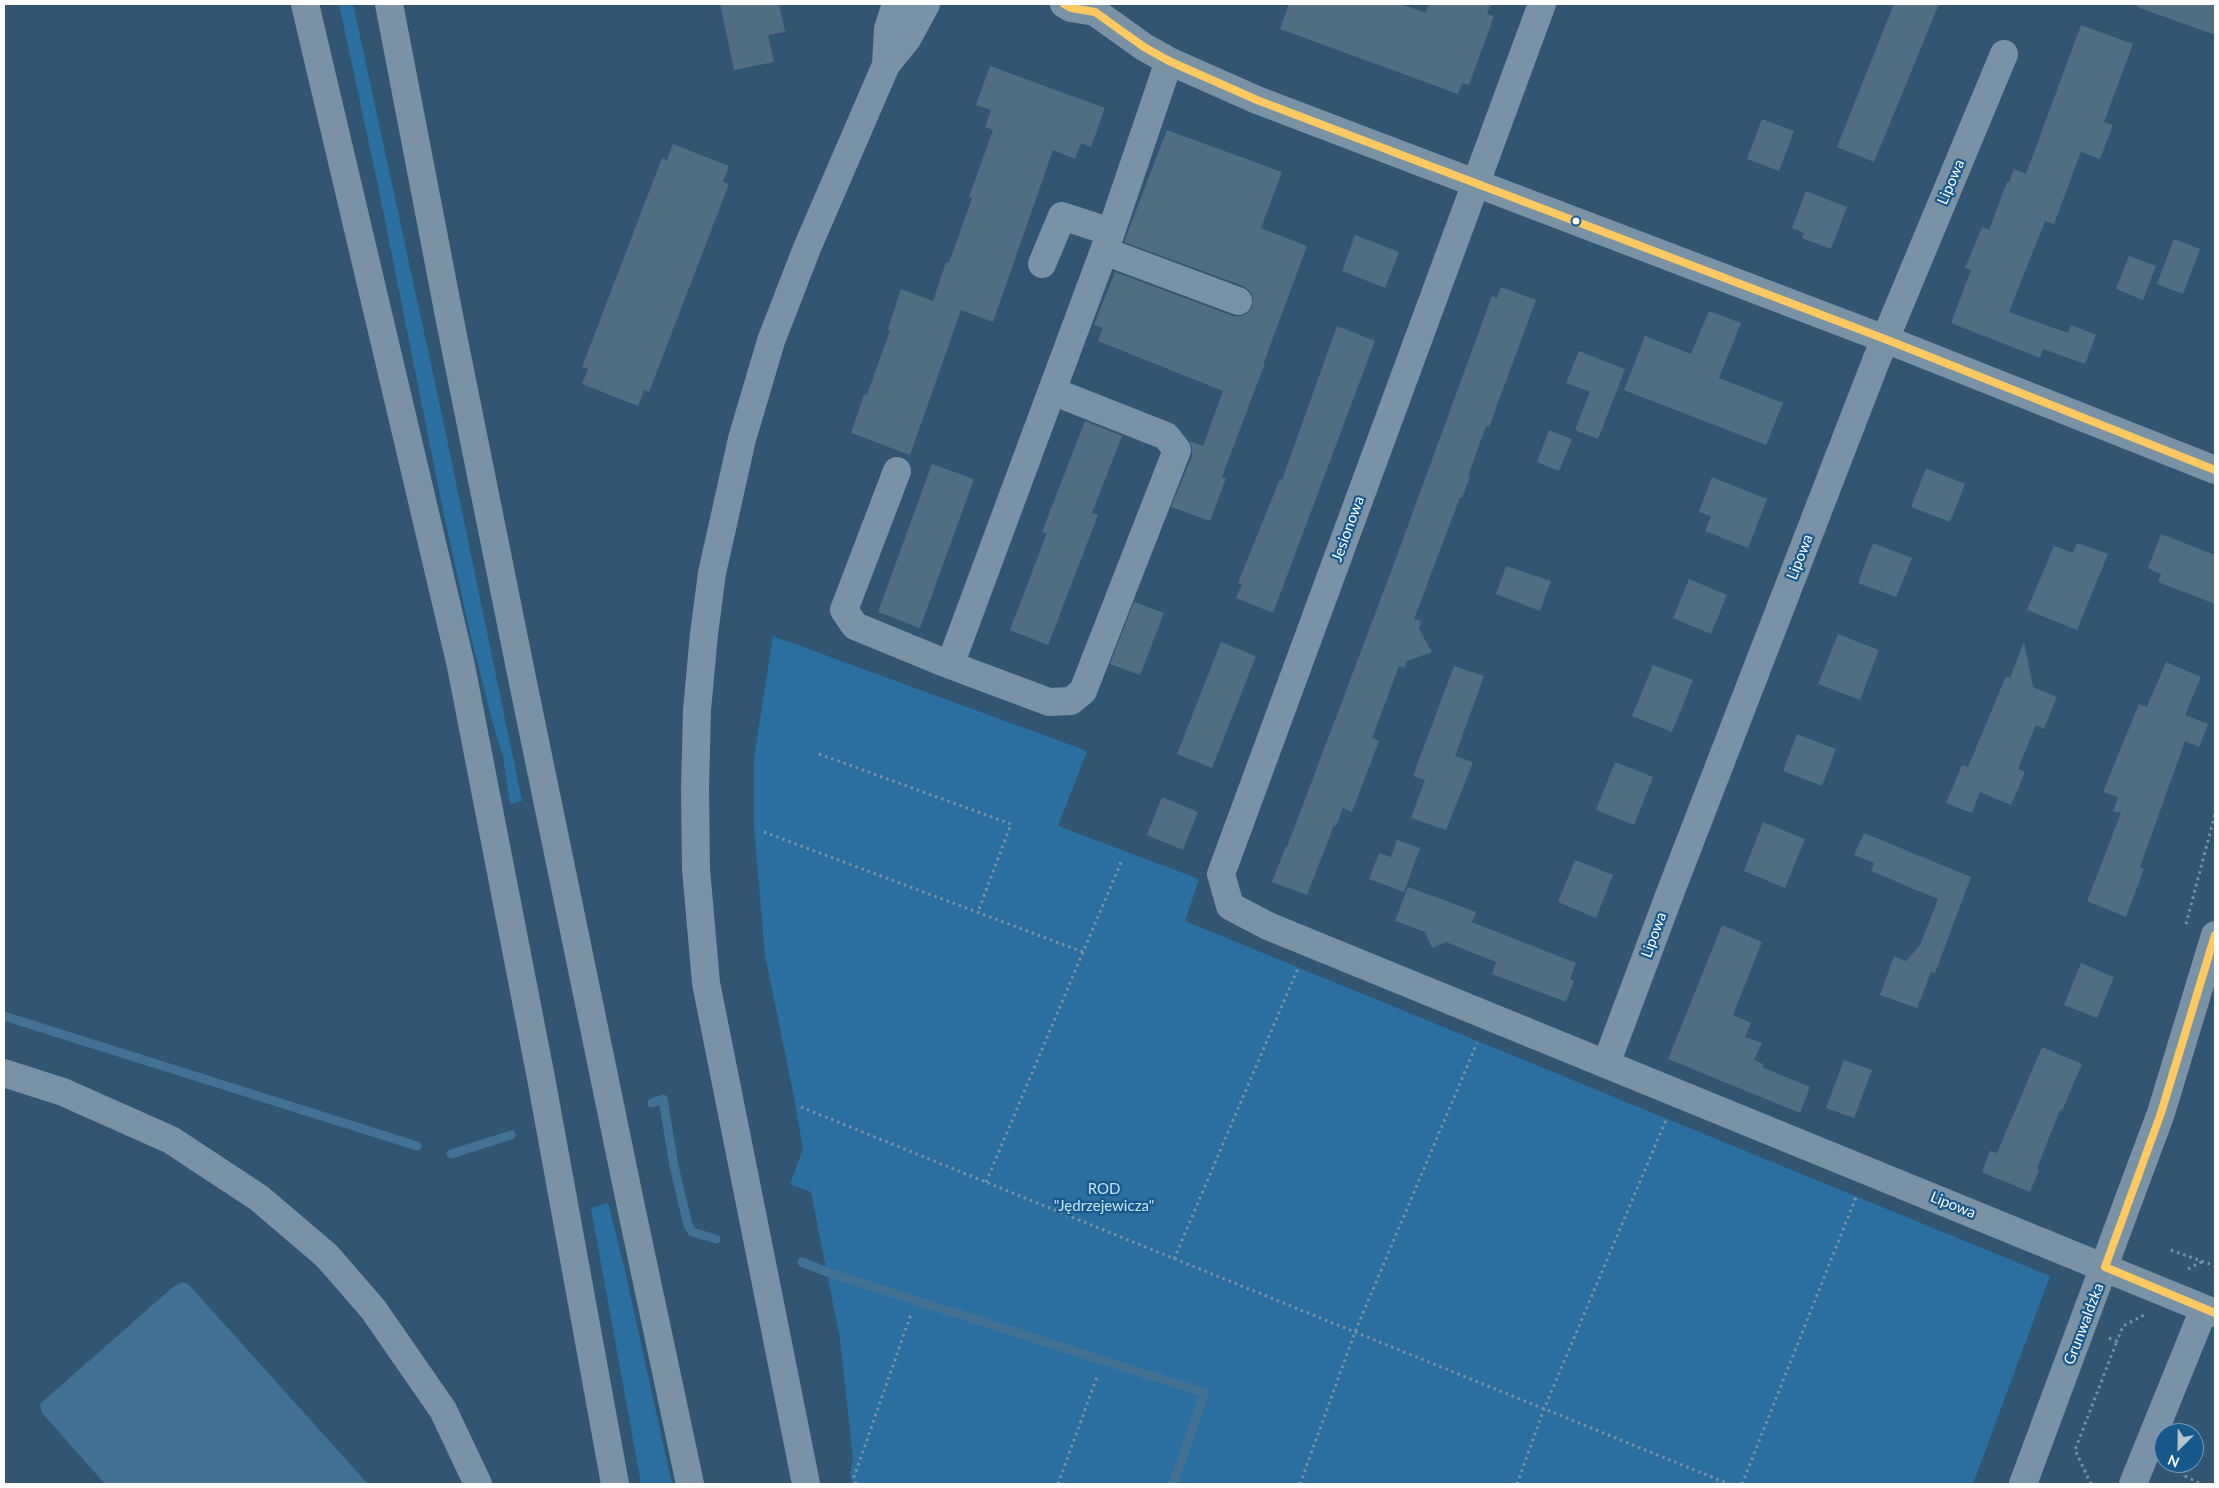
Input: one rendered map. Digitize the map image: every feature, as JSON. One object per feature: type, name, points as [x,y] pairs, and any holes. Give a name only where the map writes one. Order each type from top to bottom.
[{"type":"highway","points":[[305,4],[461,666],[541,1078],[615,1484]]},
{"type":"highway","points":[[389,4],[518,658],[690,1484]]},
{"type":"street","points":[[886,65],[888,29],[896,4]]},
{"type":"street","points":[[806,1484],[706,982],[696,869],[695,789],[697,710],[712,573],[745,430],[778,323],[811,240],[886,65],[907,39],[926,4]]},
{"type":"street","points":[[1064,4],[1071,8],[1094,8],[1144,47],[1169,61],[1257,100],[1885,339],[2215,470]]},
{"type":"street","name":"Jesionowa","points":[[1221,874],[1542,4]]},
{"type":"street","name":"Lipowa","points":[[1606,1064],[1672,888],[1885,339],[2004,54]]},
{"type":"street","points":[[950,665],[1107,241],[1169,61]]},
{"type":"street","points":[[1042,264],[1062,216],[1107,241],[1238,301]]},
{"type":"street","points":[[898,471],[844,610],[855,626],[950,665],[1049,702],[1071,701],[1083,691],[1176,450],[1166,436],[1052,391]]},
{"type":"street","name":"Lipowa","points":[[1221,874],[1230,906],[1268,926],[2210,1311]]},
{"type":"street","name":"Grunwaldzka","points":[[2023,1484],[2161,1113],[2215,935]]},
{"type":"street","points":[[4,1073],[63,1092],[172,1140],[259,1198],[327,1256],[373,1310],[443,1410],[478,1484]]},
{"type":"street","points":[[2134,1484],[2210,1311]]},
{"type":"path","points":[[819,754],[1011,824],[978,912]]},
{"type":"path","points":[[764,832],[1083,952]]},
{"type":"path","points":[[986,1182],[1122,860]]},
{"type":"path","points":[[1174,1259],[1298,968]]},
{"type":"path","points":[[1300,1484],[1355,1332],[1478,1042]]},
{"type":"path","points":[[801,1107],[1729,1484]]},
{"type":"path","points":[[1517,1484],[1544,1409],[1666,1119]]},
{"type":"path","points":[[1742,1484],[1856,1197]]},
{"type":"path","points":[[2171,1250],[2215,1266]]},
{"type":"path","points":[[856,1484],[854,1478],[910,1314]]},
{"type":"path","points":[[2092,1484],[2075,1450],[2116,1341]]},
{"type":"path","points":[[1058,1484],[1098,1374]]},
{"type":"path","points":[[2185,1473],[2185,1476],[2201,1484]]},
{"type":"green space","points":[[339,4],[353,4],[443,420],[522,801],[510,804],[503,756],[471,637],[443,510],[380,195]]},
{"type":"green space","name":"ROD \"Jędrzejewicza\"","points":[[773,636],[1087,751],[1058,826],[1199,879],[1185,921],[2050,1276],[1973,1484],[853,1484],[850,1475],[853,1459],[840,1339],[811,1192],[790,1184],[803,1149],[765,955],[754,827],[754,758]]},
{"type":"green space","points":[[608,1203],[672,1484],[641,1484],[591,1208]]},
{"type":"shaded area","points":[[183,1282],[189,1285],[368,1484],[105,1484],[42,1413],[40,1404],[173,1287]]},
{"type":"building","points":[[720,4],[779,4],[785,32],[768,35],[774,62],[734,70]]},
{"type":"building","points":[[1289,4],[1401,4],[1426,13],[1429,4],[1491,4],[1487,14],[1494,16],[1469,85],[1462,83],[1458,94],[1280,29]]},
{"type":"building","points":[[1894,4],[1939,4],[1874,162],[1837,147]]},
{"type":"building","points":[[2138,4],[2215,4],[2215,35],[2137,7]]},
{"type":"building","points":[[2081,25],[2133,44],[2104,122],[2113,125],[2100,159],[2081,152],[2054,224],[2045,221],[2009,312],[2068,333],[2071,325],[2096,335],[2085,364],[2043,349],[2040,358],[1951,323],[1971,270],[1965,268],[1982,227],[1989,230],[2007,182],[2009,182],[2014,169],[2026,174]]},
{"type":"building","points":[[990,66],[1105,108],[1091,147],[1081,143],[1075,159],[1053,150],[993,322],[961,310],[910,455],[851,433],[864,395],[867,395],[890,330],[888,329],[901,289],[933,301],[946,262],[949,263],[972,198],[969,197],[993,130],[985,127],[991,110],[976,105]]},
{"type":"building","points":[[1762,119],[1794,131],[1779,171],[1747,159]]},
{"type":"building","points":[[1167,130],[1282,172],[1261,228],[1307,246],[1222,477],[1226,478],[1210,521],[1171,507],[1192,456],[1190,441],[1203,446],[1223,391],[1098,341],[1103,328],[1094,325],[1115,272],[1233,316],[1241,316],[1248,313],[1252,307],[1253,298],[1250,291],[1243,286],[1124,242]]},
{"type":"building","points":[[673,144],[729,166],[723,182],[729,184],[649,392],[644,390],[638,406],[582,384],[588,369],[582,367],[662,158],[667,160]]},
{"type":"building","points":[[1806,191],[1847,207],[1831,249],[1802,238],[1804,233],[1792,228]]},
{"type":"building","points":[[1355,235],[1399,252],[1385,288],[1342,271]]},
{"type":"building","points":[[2174,239],[2200,249],[2183,294],[2157,284]]},
{"type":"building","points":[[2129,256],[2156,266],[2143,300],[2116,289]]},
{"type":"building","points":[[1501,287],[1536,300],[1489,427],[1486,426],[1468,476],[1470,477],[1462,498],[1460,497],[1414,619],[1421,621],[1419,629],[1432,652],[1407,661],[1404,668],[1399,666],[1372,738],[1379,741],[1352,812],[1343,808],[1336,826],[1334,825],[1307,895],[1272,882],[1392,569],[1492,296],[1497,298]]},
{"type":"building","points":[[1709,311],[1741,323],[1719,378],[1783,403],[1766,445],[1624,390],[1645,336],[1691,354]]},
{"type":"building","points":[[1337,326],[1375,341],[1273,613],[1236,598],[1242,584],[1238,583],[1280,479],[1282,480]]},
{"type":"building","points":[[1579,351],[1625,369],[1598,439],[1575,430],[1590,392],[1566,383]]},
{"type":"building","points":[[1085,421],[1122,436],[1092,513],[1098,515],[1048,645],[1010,630],[1047,533],[1042,532]]},
{"type":"building","points":[[1549,430],[1572,439],[1559,471],[1537,462]]},
{"type":"building","points":[[932,464],[974,479],[920,628],[878,612]]},
{"type":"building","points":[[1926,468],[1965,484],[1950,522],[1911,507]]},
{"type":"building","points":[[1712,477],[1767,499],[1748,548],[1705,531],[1711,516],[1699,512]]},
{"type":"building","points":[[2161,534],[2215,555],[2215,604],[2158,582],[2161,574],[2148,568]]},
{"type":"building","points":[[1873,543],[1912,558],[1896,597],[1858,583]]},
{"type":"building","points":[[2077,543],[2108,554],[2077,630],[2027,610],[2054,546],[2073,553]]},
{"type":"building","points":[[1506,566],[1551,581],[1540,611],[1496,594]]},
{"type":"building","points":[[1689,579],[1727,595],[1711,634],[1673,618]]},
{"type":"building","points":[[1134,602],[1164,613],[1140,675],[1110,664]]},
{"type":"building","points":[[1838,634],[1879,650],[1860,700],[1818,684]]},
{"type":"building","points":[[1221,642],[1256,656],[1212,768],[1177,754]]},
{"type":"building","points":[[2024,642],[2033,687],[2057,697],[2044,729],[2036,725],[2018,769],[2025,772],[2011,805],[1980,792],[1972,813],[1946,803],[1962,765],[1968,767],[2006,676],[2010,678]]},
{"type":"building","points":[[2166,662],[2201,677],[2185,715],[2208,724],[2199,747],[2185,741],[2140,867],[2144,869],[2126,917],[2087,901],[2121,813],[2113,811],[2118,797],[2103,792],[2139,704],[2147,707]]},
{"type":"building","points":[[1653,665],[1693,680],[1672,732],[1632,716]]},
{"type":"building","points":[[1454,666],[1484,676],[1455,756],[1473,762],[1446,830],[1411,818],[1425,780],[1413,776]]},
{"type":"building","points":[[1797,734],[1836,749],[1822,786],[1783,771]]},
{"type":"building","points":[[1615,762],[1653,777],[1634,825],[1596,810]]},
{"type":"building","points":[[1162,797],[1198,812],[1183,850],[1147,835]]},
{"type":"building","points":[[1763,822],[1805,839],[1785,888],[1744,871]]},
{"type":"building","points":[[1864,833],[1971,877],[1935,973],[1931,972],[1917,1008],[1880,995],[1894,956],[1906,961],[1920,945],[1938,899],[1871,871],[1874,863],[1854,855]]},
{"type":"building","points":[[1397,840],[1420,848],[1404,892],[1369,879],[1379,853],[1391,857]]},
{"type":"building","points":[[1575,860],[1613,875],[1596,918],[1558,902]]},
{"type":"building","points":[[1408,887],[1476,912],[1472,922],[1576,963],[1570,979],[1574,981],[1566,1002],[1492,974],[1496,962],[1446,942],[1432,948],[1425,932],[1395,921]]},
{"type":"building","points":[[1722,925],[1762,942],[1733,1015],[1751,1023],[1745,1037],[1762,1043],[1754,1060],[1763,1064],[1762,1067],[1810,1087],[1800,1113],[1668,1059]]},
{"type":"building","points":[[2081,963],[2114,977],[2097,1018],[2064,1005]]},
{"type":"building","points":[[2042,1047],[2082,1064],[2062,1111],[2060,1110],[2037,1168],[2039,1170],[2030,1192],[1982,1172],[1990,1151],[1997,1153]]},
{"type":"building","points":[[1844,1060],[1872,1070],[1854,1118],[1826,1108]]},
{"type":"waterway","points":[[4,1016],[417,1146]]},
{"type":"waterway","points":[[652,1103],[663,1099],[674,1166],[688,1225],[692,1232],[716,1239]]},
{"type":"waterway","points":[[451,1154],[511,1135]]},
{"type":"waterway","points":[[802,1262],[827,1272],[1205,1393],[1173,1484]]},
{"type":"transit line","points":[[1064,4],[1071,8],[1095,12],[1144,47],[1169,61],[1257,100],[1885,339],[2215,470]]},
{"type":"transit line","points":[[2105,1267],[2161,1113],[2215,935]]},
{"type":"transit line","points":[[2105,1267],[2215,1313]]}]
